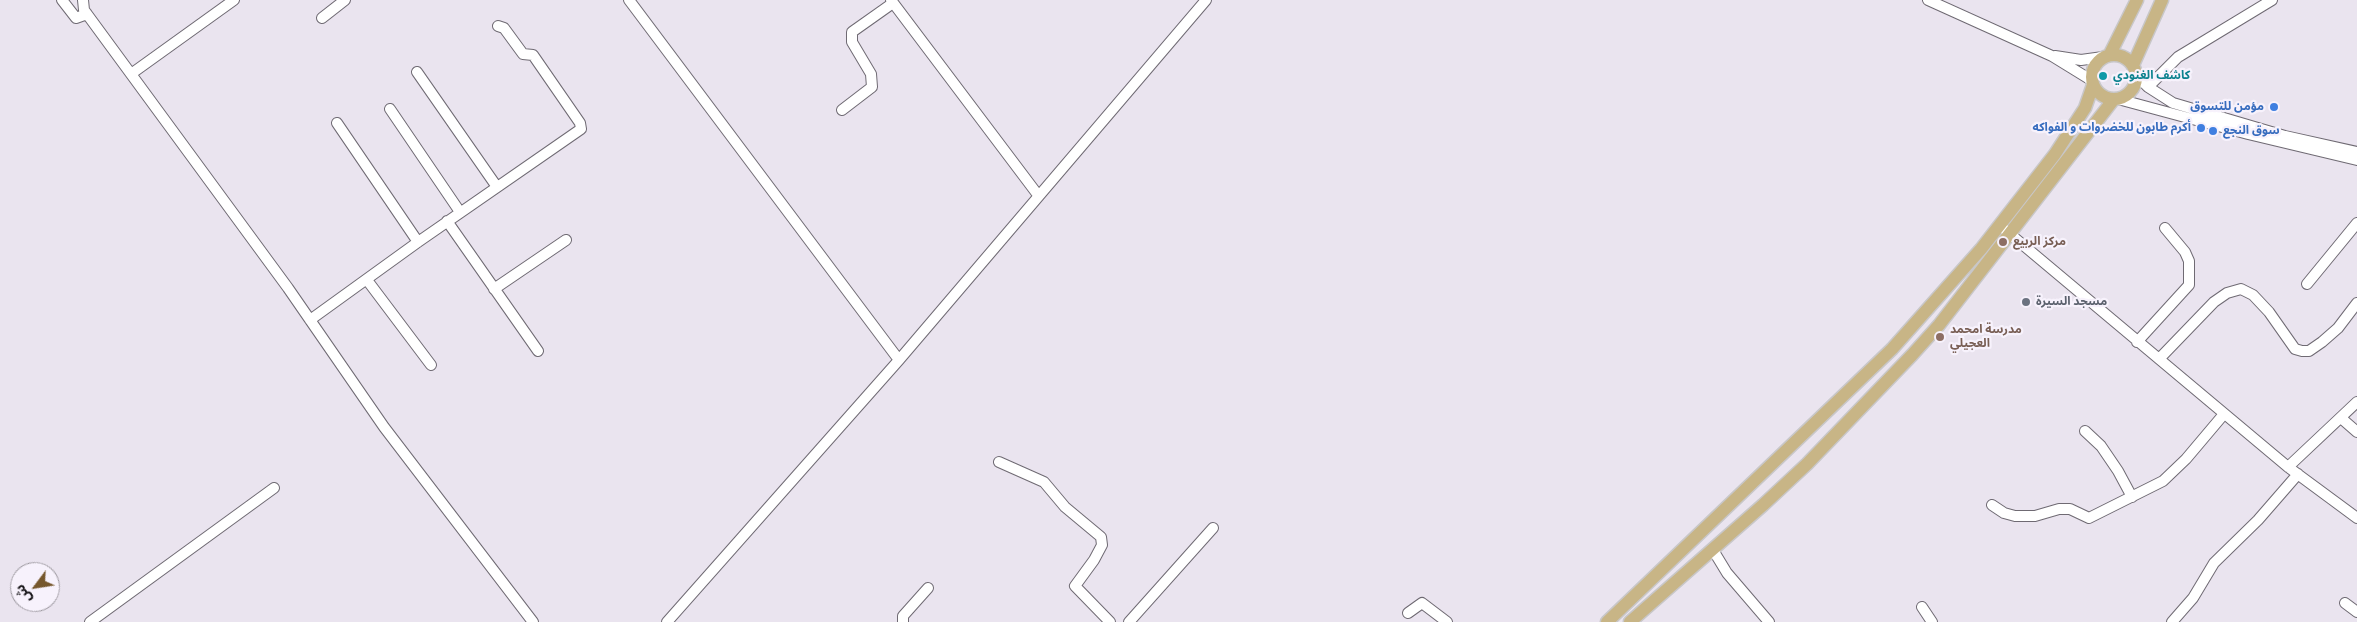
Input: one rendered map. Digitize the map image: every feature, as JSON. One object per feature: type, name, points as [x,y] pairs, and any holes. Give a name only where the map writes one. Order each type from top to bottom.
[{"type":"main road","points":[[1630,622],[1713,550],[1806,464],[1912,356],[1939,325],[2080,116],[2092,82],[2093,68],[2107,56],[2137,0]]},
{"type":"main road","points":[[1607,622],[1892,349],[2004,229],[2116,99],[2127,95],[2133,88],[2134,70],[2162,0]]},
{"type":"main road","points":[[2107,56],[2121,56],[2134,70]]},
{"type":"main road","points":[[2092,82],[2099,94],[2116,99]]},
{"type":"street","points":[[62,0],[76,18],[87,14]]},
{"type":"street","points":[[83,0],[87,14],[310,320],[384,427],[533,622]]},
{"type":"street","points":[[131,74],[234,0]]},
{"type":"street","points":[[322,18],[346,0]]},
{"type":"street","points":[[629,0],[899,360]]},
{"type":"street","points":[[667,622],[899,360],[1206,0]]},
{"type":"street","points":[[1928,0],[2052,56],[2092,82]]},
{"type":"street","points":[[2148,87],[2178,57],[2272,0]]},
{"type":"street","points":[[842,110],[872,87],[871,74],[852,42],[852,32],[892,2],[1038,195]]},
{"type":"street","points":[[310,320],[460,212],[582,128],[533,55],[523,54],[504,28],[498,26]]},
{"type":"street","points":[[2052,56],[2081,60],[2107,56]]},
{"type":"street","points":[[2134,70],[2148,87],[2173,103],[2205,118]]},
{"type":"street","points":[[417,72],[497,187]]},
{"type":"street","points":[[2116,99],[2285,136],[2345,153],[2357,160]]},
{"type":"street","points":[[390,109],[460,212]]},
{"type":"street","points":[[337,123],[418,242]]},
{"type":"street","points":[[2345,153],[2357,152]]},
{"type":"street","points":[[447,222],[538,351]]},
{"type":"street","points":[[2307,284],[2357,223]]},
{"type":"street","points":[[2137,342],[2190,285],[2189,261],[2185,252],[2165,228]]},
{"type":"street","points":[[2004,229],[2224,414],[2298,474],[2357,518]]},
{"type":"street","points":[[494,289],[566,240]]},
{"type":"street","points":[[368,280],[431,365]]},
{"type":"street","points":[[2159,360],[2214,302],[2234,291],[2241,289],[2253,295],[2269,312],[2295,349],[2302,351],[2316,347],[2328,337],[2357,303]]},
{"type":"street","points":[[2288,466],[2357,402]]},
{"type":"street","points":[[1992,505],[2004,513],[2015,516],[2035,516],[2059,509],[2070,509],[2089,518],[2164,481],[2186,459],[2224,414]]},
{"type":"street","points":[[2341,418],[2357,432]]},
{"type":"street","points":[[2085,431],[2101,446],[2118,471],[2132,497]]},
{"type":"street","points":[[999,462],[1044,482],[1065,508],[1101,537],[1102,545],[1094,560],[1075,586],[1110,622]]},
{"type":"street","points":[[2178,620],[2214,563],[2258,520],[2298,474]]},
{"type":"street","points":[[90,622],[274,488]]},
{"type":"street","points":[[1129,622],[1213,528]]},
{"type":"street","points":[[1713,550],[1727,573],[1769,622]]},
{"type":"street","points":[[903,622],[903,616],[928,588]]},
{"type":"street","points":[[1408,613],[1422,603],[1447,622]]},
{"type":"street","points":[[2345,603],[2357,612]]},
{"type":"street","points":[[1922,607],[1932,622]]},
{"type":"place","name":"كاشف الغنودي","points":[[2103,76]]},
{"type":"place","name":"مؤمن للتسوق","points":[[2274,107]]},
{"type":"place","name":"أكرم طابون للخضروات و الفواكه","points":[[2201,128]]},
{"type":"place","name":"سوق النجع","points":[[2213,131]]},
{"type":"place","name":"مركز الربيع","points":[[2003,242]]},
{"type":"place","name":"مسجد السيرة","points":[[2026,302]]},
{"type":"place","name":"مدرسة امحمد العجيلي","points":[[1940,337]]}]
